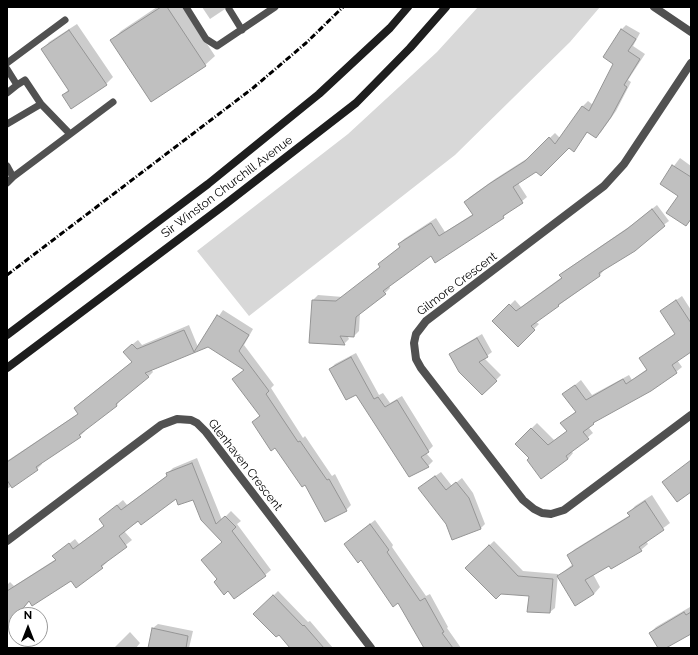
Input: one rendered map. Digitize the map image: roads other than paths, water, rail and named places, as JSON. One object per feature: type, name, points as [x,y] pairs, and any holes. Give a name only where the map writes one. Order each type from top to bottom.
[{"type":"main road","name":"Sir Winston Churchill Avenue","points":[[7,335],[208,184],[319,94],[390,28],[408,7]]},
{"type":"main road","name":"Sir Winston Churchill Avenue","points":[[7,368],[223,206],[356,103],[410,48],[446,7]]},
{"type":"street","points":[[654,7],[691,32]]},
{"type":"street","name":"Gilmore Crescent","points":[[691,63],[624,164],[604,186],[426,322],[416,334],[414,343],[416,359],[426,374],[523,500],[534,509],[542,513],[551,514],[564,510],[691,414]]},
{"type":"street","name":"Glenhaven Crescent","points":[[7,541],[161,425],[177,419],[191,420],[197,423],[206,432],[371,648]]},
{"type":"lane","points":[[186,7],[206,39],[217,46],[275,7]]},
{"type":"lane","points":[[229,8],[242,30]]},
{"type":"lane","points":[[7,63],[65,20]]},
{"type":"lane","points":[[7,69],[17,85]]},
{"type":"lane","points":[[7,93],[25,80],[41,104],[70,134]]},
{"type":"lane","points":[[7,183],[112,102]]},
{"type":"lane","points":[[7,124],[41,104]]},
{"type":"lane","points":[[7,166],[13,177]]},
{"type":"railway","points":[[7,275],[253,88],[306,43],[343,7]]}]
